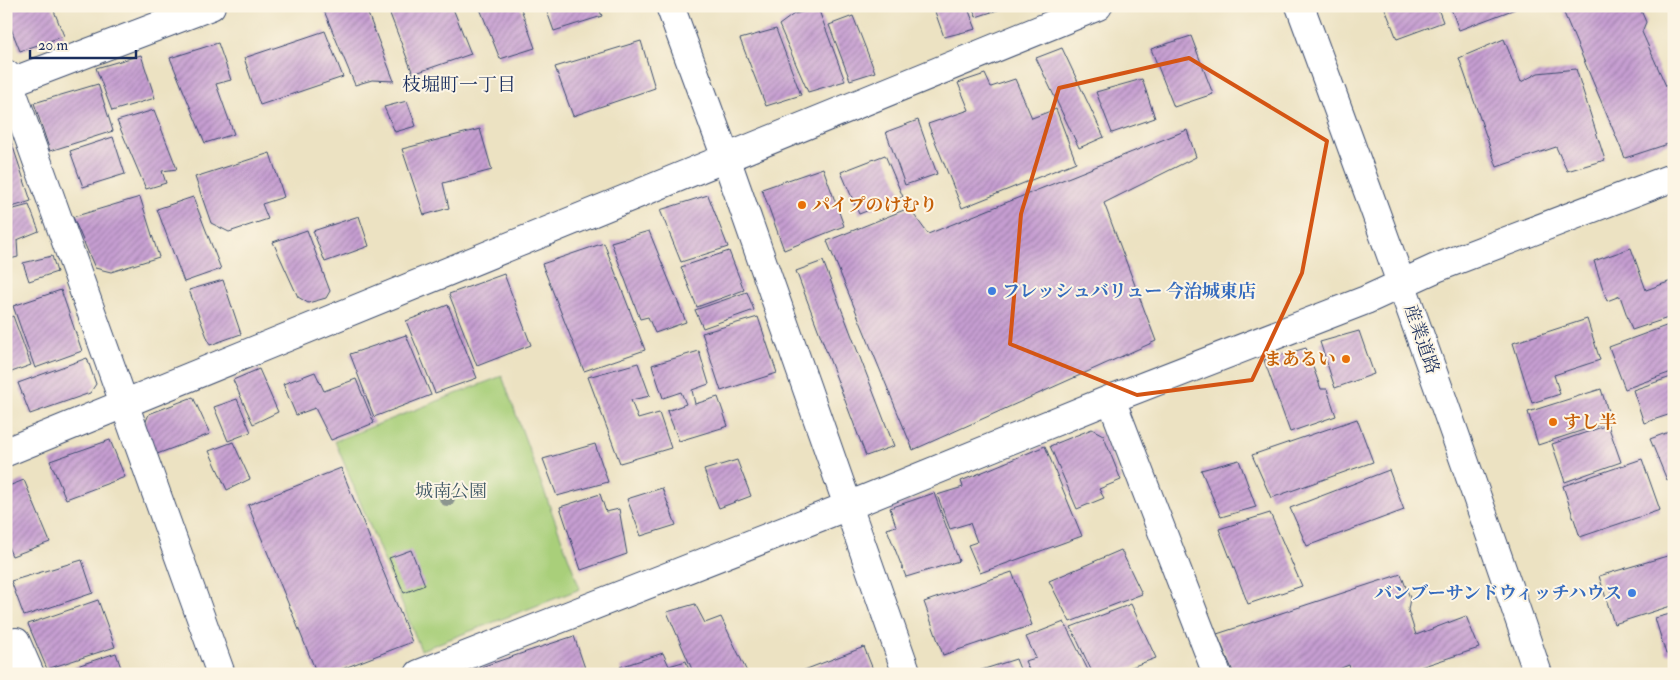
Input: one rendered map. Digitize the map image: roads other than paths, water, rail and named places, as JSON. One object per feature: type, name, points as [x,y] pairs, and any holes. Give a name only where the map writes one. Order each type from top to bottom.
[{"type":"street","points":[[211,6],[7,80],[221,674]]},
{"type":"street","points":[[670,6],[726,158],[906,674]]},
{"type":"street","points":[[6,452],[1098,6]]},
{"type":"street","name":"産業道路","points":[[1300,6],[1402,284],[1538,674]]},
{"type":"street","points":[[419,674],[448,668],[1111,399],[1402,284],[1436,268],[1674,177]]},
{"type":"street","points":[[1111,399],[1217,674]]},
{"type":"street","points":[[16,642],[30,674]]},
{"type":"place","name":"パイプのけむり","points":[[802,205]]},
{"type":"place","name":"フレッシュバリュー 今治城東店","points":[[992,291]]},
{"type":"place","name":"まあるい","points":[[1346,359]]},
{"type":"place","name":"すし半","points":[[1553,422]]},
{"type":"place","name":"バンブーサンドウィッチハウス","points":[[1632,593]]},
{"type":"district","name":"枝堀町一丁目","points":[[459,84]]},
{"type":"park label","name":"城南公園","points":[[451,491]]}]
